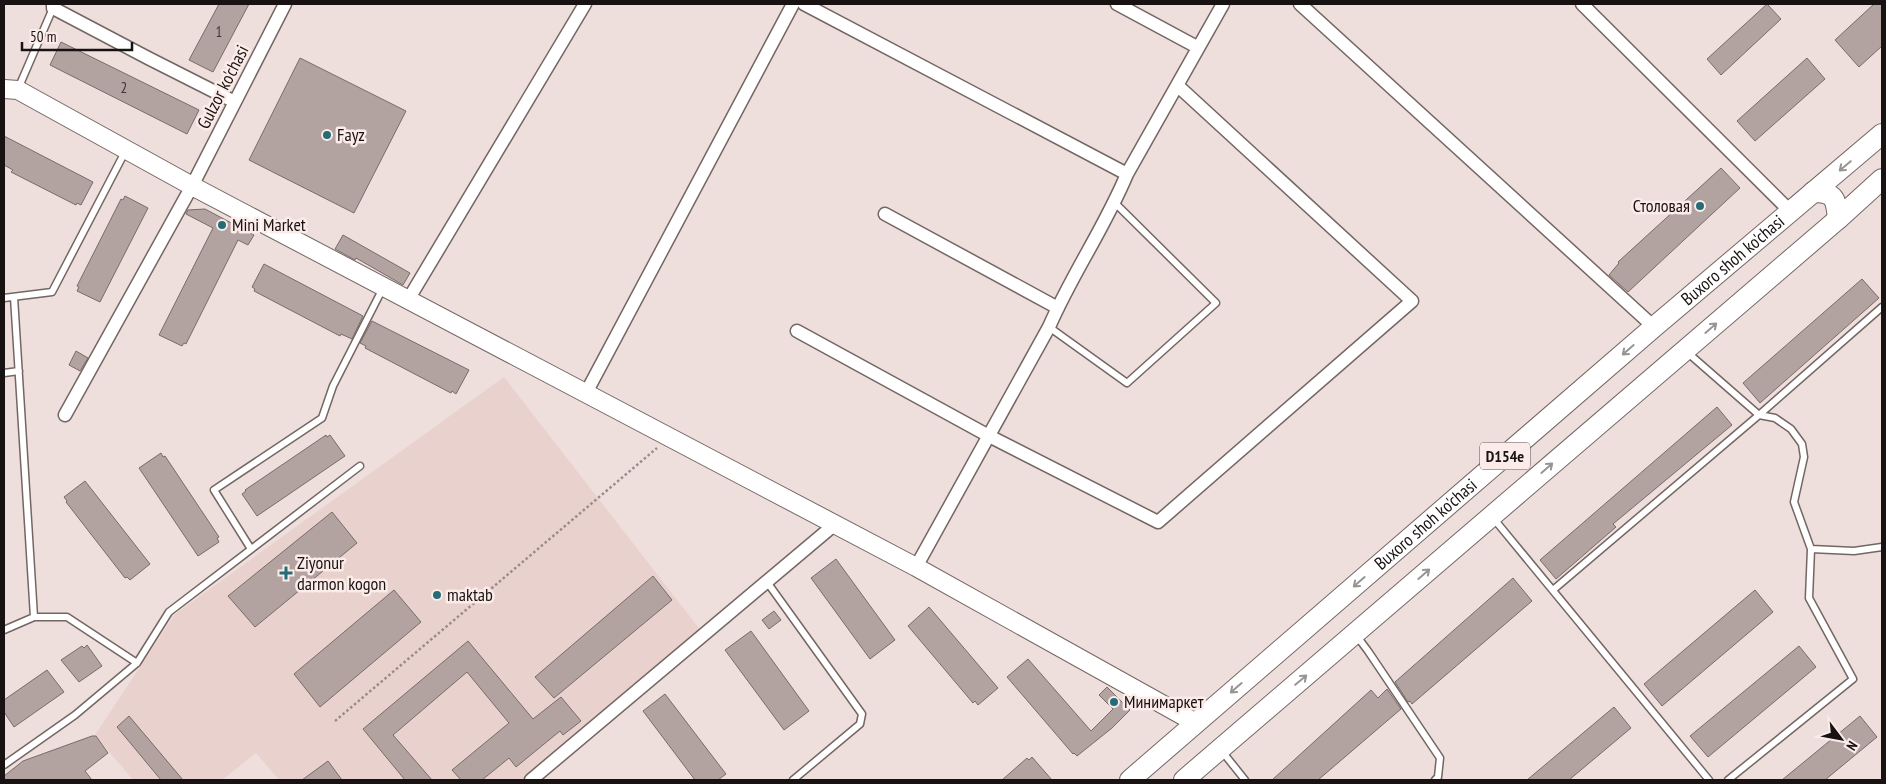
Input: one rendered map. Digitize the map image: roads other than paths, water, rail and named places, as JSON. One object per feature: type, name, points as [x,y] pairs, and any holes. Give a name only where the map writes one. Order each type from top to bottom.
[{"type":"main road","name":"Buxoro shoh ko'chasi","points":[[1130,780],[1654,327],[1882,134]]},
{"type":"main road","name":"Buxoro shoh ko'chasi","points":[[1184,780],[1838,219],[1882,179]]},
{"type":"main road","points":[[1813,192],[1826,193],[1834,198],[1837,203],[1838,219]]},
{"type":"street","name":"Gulzor ko'chasi","points":[[65,415],[192,186],[285,4]]},
{"type":"street","points":[[408,300],[585,4]]},
{"type":"street","points":[[586,394],[793,4]]},
{"type":"street","points":[[804,4],[1127,174]]},
{"type":"street","points":[[1117,4],[1197,48]]},
{"type":"street","points":[[916,567],[1049,327],[1115,203],[1127,174],[1223,4]]},
{"type":"street","points":[[1300,4],[1654,327]]},
{"type":"street","points":[[1582,4],[1790,211]]},
{"type":"street","points":[[53,6],[148,58],[236,102]]},
{"type":"street","points":[[797,331],[989,436],[1158,522],[1412,302],[1178,86]]},
{"type":"street","points":[[11,90],[916,567],[1196,722]]},
{"type":"street","points":[[884,214],[1058,308]]},
{"type":"street","points":[[531,780],[834,525]]},
{"type":"lane","points":[[11,90],[53,6]]},
{"type":"lane","points":[[4,298],[52,292],[126,150]]},
{"type":"lane","points":[[1049,327],[1127,383],[1216,303],[1115,203]]},
{"type":"lane","points":[[251,549],[214,490],[322,418],[333,386],[384,287]]},
{"type":"lane","points":[[14,298],[34,617]]},
{"type":"lane","points":[[1553,590],[1759,415],[1882,307]]},
{"type":"lane","points":[[1685,350],[1759,415],[1775,418],[1790,429],[1802,444],[1804,457],[1794,502],[1812,550],[1809,598],[1853,679],[1728,780]]},
{"type":"lane","points":[[4,373],[19,371]]},
{"type":"lane","points":[[4,765],[75,715],[137,663],[168,612],[360,466]]},
{"type":"lane","points":[[1492,516],[1709,780]]},
{"type":"lane","points":[[1812,550],[1854,551],[1882,547]]},
{"type":"lane","points":[[767,582],[862,714],[860,724],[793,780]]},
{"type":"lane","points":[[4,630],[34,617],[67,617],[137,663]]},
{"type":"lane","points":[[1355,634],[1368,650],[1440,758],[1438,777],[1435,780]]},
{"type":"lane","points":[[1220,750],[1245,780]]},
{"type":"place","name":"Fayz","points":[[327,135]]},
{"type":"place","name":"Столовая","points":[[1700,206]]},
{"type":"place","name":"Mini Market","points":[[222,225]]},
{"type":"place","name":"Ziyonur darmon kogon","points":[[286,573]]},
{"type":"place","name":"maktab","points":[[437,595]]},
{"type":"place","name":"Минимаркет","points":[[1114,702]]}]
